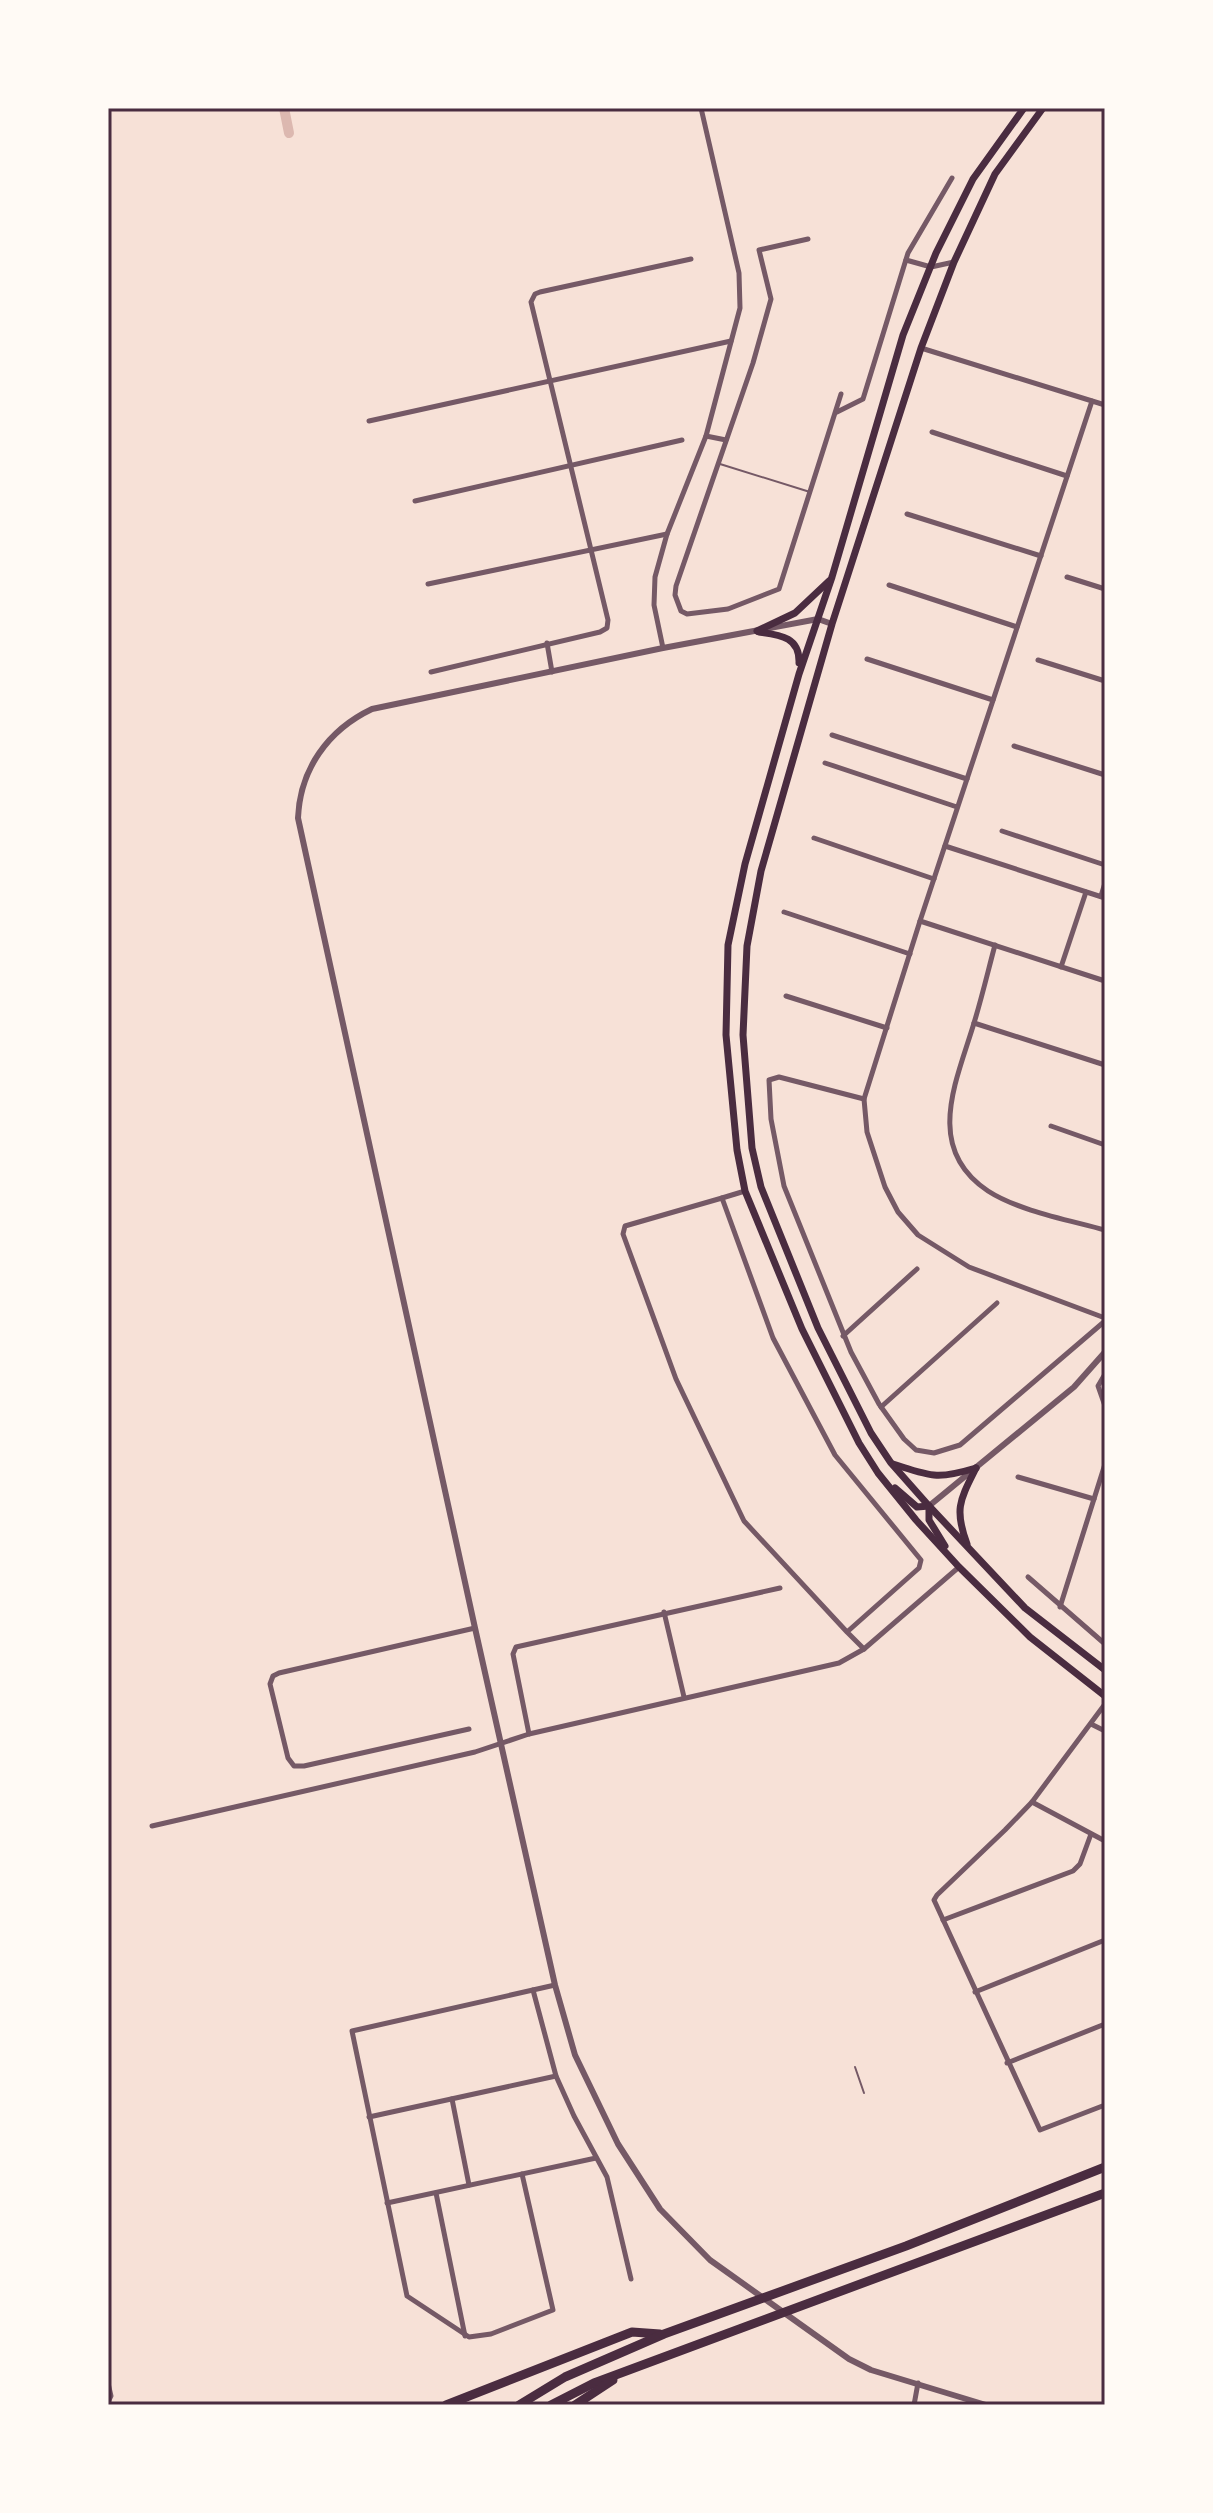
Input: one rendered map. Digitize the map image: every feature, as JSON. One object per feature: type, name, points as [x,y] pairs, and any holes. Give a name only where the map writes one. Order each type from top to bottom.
[{"type":"highway","points":[[519,2405],[565,2377],[664,2334],[906,2246],[1105,2167]]},
{"type":"highway","points":[[551,2405],[633,2368],[1105,2193]]},
{"type":"highway","points":[[446,2405],[632,2332],[664,2334]]},
{"type":"highway","points":[[575,2405],[633,2368]]},
{"type":"main road","points":[[1024,108],[978,170],[931,267],[903,335],[832,577],[799,674],[745,864],[728,945],[726,1035],[737,1150],[745,1191],[802,1329],[859,1443],[878,1473],[959,1567],[1030,1637],[1105,1696]]},
{"type":"main road","points":[[1043,108],[995,174],[954,262],[921,348],[832,624],[761,871],[747,946],[743,1035],[752,1148],[761,1187],[818,1328],[853,1400],[891,1463],[969,1549],[1025,1608],[1105,1670]]},
{"type":"main road","points":[[757,631],[795,613],[819,593],[832,577]]},
{"type":"main road","points":[[757,631],[789,638],[797,646],[799,674]]},
{"type":"main road","points":[[891,1463],[936,1477],[976,1468]]},
{"type":"main road","points":[[969,1549],[958,1513],[960,1500],[976,1468]]},
{"type":"main road","points":[[878,1473],[912,1504],[921,1508],[929,1506]]},
{"type":"main road","points":[[929,1506],[929,1520],[952,1558]]},
{"type":"street","points":[[663,648],[653,592],[667,534],[706,436],[740,308],[739,273],[701,108]]},
{"type":"street","points":[[836,412],[863,399],[906,260],[952,178]]},
{"type":"street","points":[[808,239],[759,250],[771,299],[753,363],[676,586],[677,604],[681,611],[687,614],[728,609],[779,589],[841,394]]},
{"type":"street","points":[[431,672],[607,628],[608,620],[549,381],[532,298],[540,292],[691,259]]},
{"type":"street","points":[[906,260],[931,267],[954,262]]},
{"type":"street","points":[[369,421],[731,341]]},
{"type":"street","points":[[921,348],[1105,405]]},
{"type":"street","points":[[864,1099],[771,1078],[768,1085],[784,1186],[843,1336],[881,1407],[904,1439],[916,1450],[934,1453],[960,1445],[1105,1320],[969,1267],[918,1235],[898,1212],[885,1187],[867,1132],[864,1099],[1092,401]]},
{"type":"street","points":[[932,432],[1067,476]]},
{"type":"street","points":[[706,436],[726,440]]},
{"type":"street","points":[[415,501],[682,440]]},
{"type":"street","points":[[907,514],[1041,556]]},
{"type":"street","points":[[428,584],[667,534]]},
{"type":"street","points":[[1067,577],[1105,589]]},
{"type":"street","points":[[889,585],[1017,627]]},
{"type":"street","points":[[832,624],[818,619],[372,709],[337,731],[312,765],[299,798],[301,837],[555,1985],[575,2055],[618,2144],[660,2209],[710,2260],[849,2359],[871,2370],[986,2405]]},
{"type":"street","points":[[547,643],[552,672]]},
{"type":"street","points":[[867,659],[993,700]]},
{"type":"street","points":[[1038,660],[1105,681]]},
{"type":"street","points":[[832,735],[967,779]]},
{"type":"street","points":[[1014,746],[1105,775]]},
{"type":"street","points":[[825,763],[958,807]]},
{"type":"street","points":[[1002,831],[1105,865]]},
{"type":"street","points":[[814,838],[934,879]]},
{"type":"street","points":[[945,846],[1103,897],[1105,883]]},
{"type":"street","points":[[1061,967],[1086,892]]},
{"type":"street","points":[[784,912],[910,954]]},
{"type":"street","points":[[920,921],[1105,981]]},
{"type":"street","points":[[995,945],[948,1111],[950,1134],[963,1164],[975,1180],[1001,1198],[1105,1230]]},
{"type":"street","points":[[786,996],[887,1028]]},
{"type":"street","points":[[974,1023],[1105,1065]]},
{"type":"street","points":[[1051,1126],[1105,1145]]},
{"type":"street","points":[[745,1191],[628,1225],[623,1228],[623,1234],[676,1379],[744,1521],[864,1649]]},
{"type":"street","points":[[722,1198],[773,1338],[835,1455],[921,1560],[919,1568],[847,1632]]},
{"type":"street","points":[[843,1336],[917,1269]]},
{"type":"street","points":[[881,1407],[997,1303]]},
{"type":"street","points":[[929,1506],[1074,1387],[1105,1352]]},
{"type":"street","points":[[1105,1374],[1098,1386],[1105,1406]]},
{"type":"street","points":[[1060,1607],[1105,1464]]},
{"type":"street","points":[[1018,1477],[1094,1499]]},
{"type":"street","points":[[152,1826],[421,1764],[529,1734],[685,1697],[830,1666],[864,1649],[959,1567]]},
{"type":"street","points":[[1028,1577],[1105,1644]]},
{"type":"street","points":[[529,1734],[513,1654],[516,1647],[780,1588]]},
{"type":"street","points":[[664,1612],[685,1697]]},
{"type":"street","points":[[469,1729],[294,1766],[288,1758],[270,1684],[273,1676],[475,1628]]},
{"type":"street","points":[[1105,1704],[1032,1802],[937,1895],[935,1903],[1040,2130],[1105,2105]]},
{"type":"street","points":[[1091,1724],[1105,1731]]},
{"type":"street","points":[[1032,1802],[1105,1841]]},
{"type":"street","points":[[943,1920],[1073,1871],[1080,1864],[1091,1834]]},
{"type":"street","points":[[975,1992],[1105,1940]]},
{"type":"street","points":[[522,2174],[553,2310],[491,2334],[473,2338],[465,2336],[407,2296],[352,2031],[555,1985]]},
{"type":"street","points":[[533,1990],[556,2076],[607,2177],[631,2279]]},
{"type":"street","points":[[1007,2063],[1105,2024]]},
{"type":"street","points":[[369,2117],[556,2076]]},
{"type":"street","points":[[452,2099],[469,2185]]},
{"type":"street","points":[[387,2203],[596,2158]]},
{"type":"street","points":[[436,2193],[465,2336]]},
{"type":"street","points":[[108,2383],[111,2396],[108,2402]]},
{"type":"street","points":[[914,2405],[918,2383]]},
{"type":"lane","points":[[719,464],[811,492]]},
{"type":"lane","points":[[855,2067],[864,2093]]},
{"type":"waterway","points":[[284,108],[289,133]]}]
